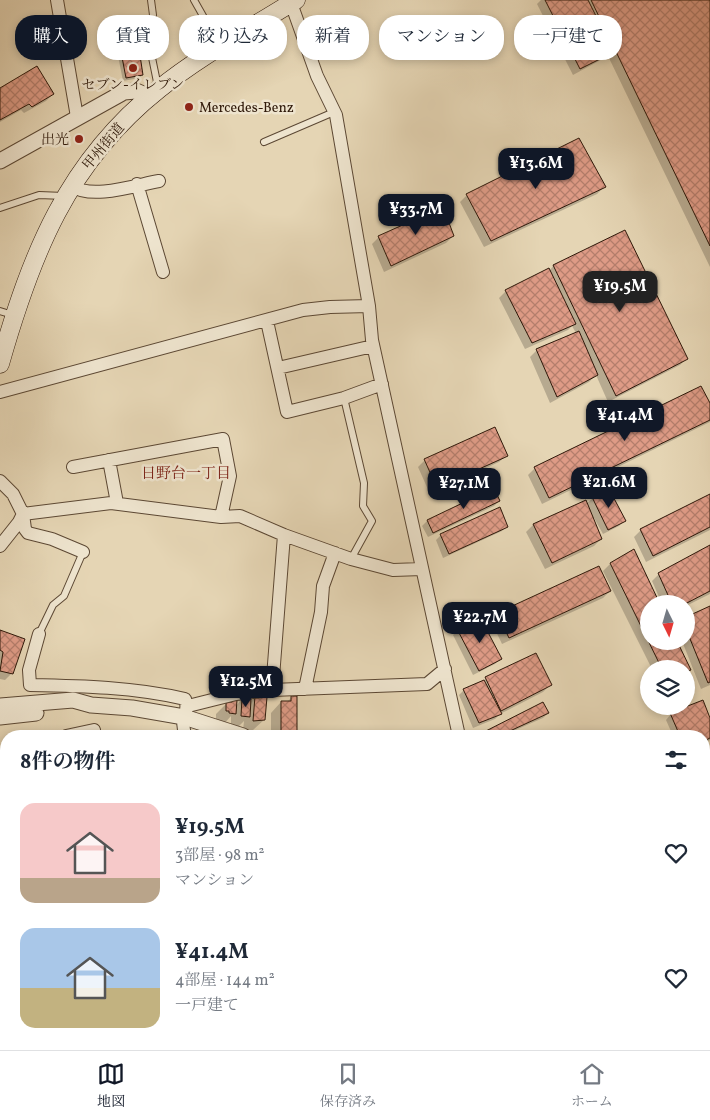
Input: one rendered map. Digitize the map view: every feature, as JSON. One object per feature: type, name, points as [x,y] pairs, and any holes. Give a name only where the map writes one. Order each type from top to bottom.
[{"type":"main road","name":"甲州街道","points":[[268,15],[288,2]]},
{"type":"main road","name":"甲州街道","points":[[1,360],[7,313],[26,280],[46,234],[68,191],[106,141],[137,108],[154,93],[201,60]]},
{"type":"street","points":[[57,0],[77,117]]},
{"type":"street","points":[[288,2],[317,76],[334,112],[369,306],[373,346],[458,730]]},
{"type":"street","points":[[0,161],[124,92],[154,93]]},
{"type":"street","points":[[68,191],[98,192],[159,181]]},
{"type":"street","points":[[137,184],[164,272]]},
{"type":"street","points":[[0,392],[303,310],[369,306]]},
{"type":"street","points":[[267,321],[287,412],[344,398],[382,384]]},
{"type":"street","points":[[278,368],[373,346]]},
{"type":"street","points":[[73,466],[223,439],[230,476],[221,517]]},
{"type":"street","points":[[109,460],[117,503]]},
{"type":"street","points":[[0,482],[13,494],[28,533],[52,539],[83,552]]},
{"type":"street","points":[[22,514],[117,503],[221,517],[240,516],[284,535],[352,559],[393,570],[422,568]]},
{"type":"street","points":[[0,546],[22,514]]},
{"type":"street","points":[[272,690],[284,535]]},
{"type":"street","points":[[306,689],[321,612],[323,586],[335,553]]},
{"type":"street","points":[[39,634],[29,670],[30,685],[85,686],[134,690],[185,699],[186,711],[182,727],[183,730]]},
{"type":"street","points":[[186,711],[236,694],[272,690],[427,684],[445,669]]},
{"type":"street","points":[[0,706],[74,700],[91,705],[186,711],[229,730]]},
{"type":"street","points":[[0,717],[71,710],[91,705]]},
{"type":"lane","points":[[151,0],[153,15],[147,33],[154,93]]},
{"type":"lane","points":[[194,0],[202,15]]},
{"type":"lane","points":[[264,142],[334,112]]},
{"type":"lane","points":[[0,208],[40,195],[68,191]]},
{"type":"lane","points":[[344,398],[364,482],[363,506],[372,521],[352,559]]},
{"type":"lane","points":[[39,634],[53,605],[64,596],[83,552]]},
{"type":"building","points":[[545,0],[588,0],[596,15],[553,15]]},
{"type":"building","points":[[591,0],[710,0],[710,246],[620,60],[622,60],[622,15],[598,15]]},
{"type":"building","points":[[123,60],[141,60],[143,75],[126,78]]},
{"type":"building","points":[[575,60],[598,60],[580,69]]},
{"type":"building","points":[[37,66],[54,94],[32,107],[29,104],[0,120],[0,88]]},
{"type":"building","points":[[579,138],[606,187],[491,241],[466,194]]},
{"type":"building","points":[[443,207],[454,236],[391,266],[378,236]]},
{"type":"building","points":[[625,230],[688,359],[616,396],[553,265]]},
{"type":"building","points":[[549,268],[576,324],[532,343],[505,290]]},
{"type":"building","points":[[579,331],[598,375],[557,397],[536,349]]},
{"type":"building","points":[[701,386],[710,403],[710,420],[549,498],[534,467]]},
{"type":"building","points":[[495,427],[508,456],[437,488],[424,459]]},
{"type":"building","points":[[494,488],[500,501],[433,533],[427,520]]},
{"type":"building","points":[[609,489],[626,521],[608,530],[592,497]]},
{"type":"building","points":[[710,494],[710,527],[653,556],[640,529]]},
{"type":"building","points":[[586,500],[602,539],[552,563],[533,524]]},
{"type":"building","points":[[500,507],[508,527],[449,554],[440,534]]},
{"type":"building","points":[[710,545],[710,591],[695,599],[695,595],[668,595],[658,573]]},
{"type":"building","points":[[634,549],[656,595],[640,595],[640,624],[610,563]]},
{"type":"building","points":[[599,566],[611,591],[509,638],[497,613]]},
{"type":"building","points":[[710,606],[710,682],[708,683],[695,650],[695,613]]},
{"type":"building","points":[[480,617],[502,659],[479,671],[457,629]]},
{"type":"building","points":[[0,630],[25,639],[13,674],[0,671],[3,652],[0,650]]},
{"type":"building","points":[[653,650],[681,650],[686,660],[658,660]]},
{"type":"building","points":[[536,653],[552,685],[501,711],[485,677]]},
{"type":"building","points":[[484,680],[502,714],[479,723],[463,689]]},
{"type":"building","points":[[255,696],[267,697],[265,720],[253,721]]},
{"type":"building","points":[[291,696],[297,696],[297,730],[281,730],[281,701],[291,701]]},
{"type":"building","points":[[242,698],[251,699],[250,717],[241,716]]},
{"type":"building","points":[[232,699],[237,700],[236,714],[226,711],[226,702],[232,702]]},
{"type":"building","points":[[703,700],[710,718],[710,730],[677,730],[671,715],[695,715],[695,703]]},
{"type":"building","points":[[543,702],[549,713],[512,730],[488,730]]},
{"type":"place","name":"セブン-イレブン","points":[[133,68]]},
{"type":"place","name":"Mercedes-Benz","points":[[189,107]]},
{"type":"place","name":"出光","points":[[79,139]]},
{"type":"district","name":"日野台一丁目","points":[[186,473]]}]
